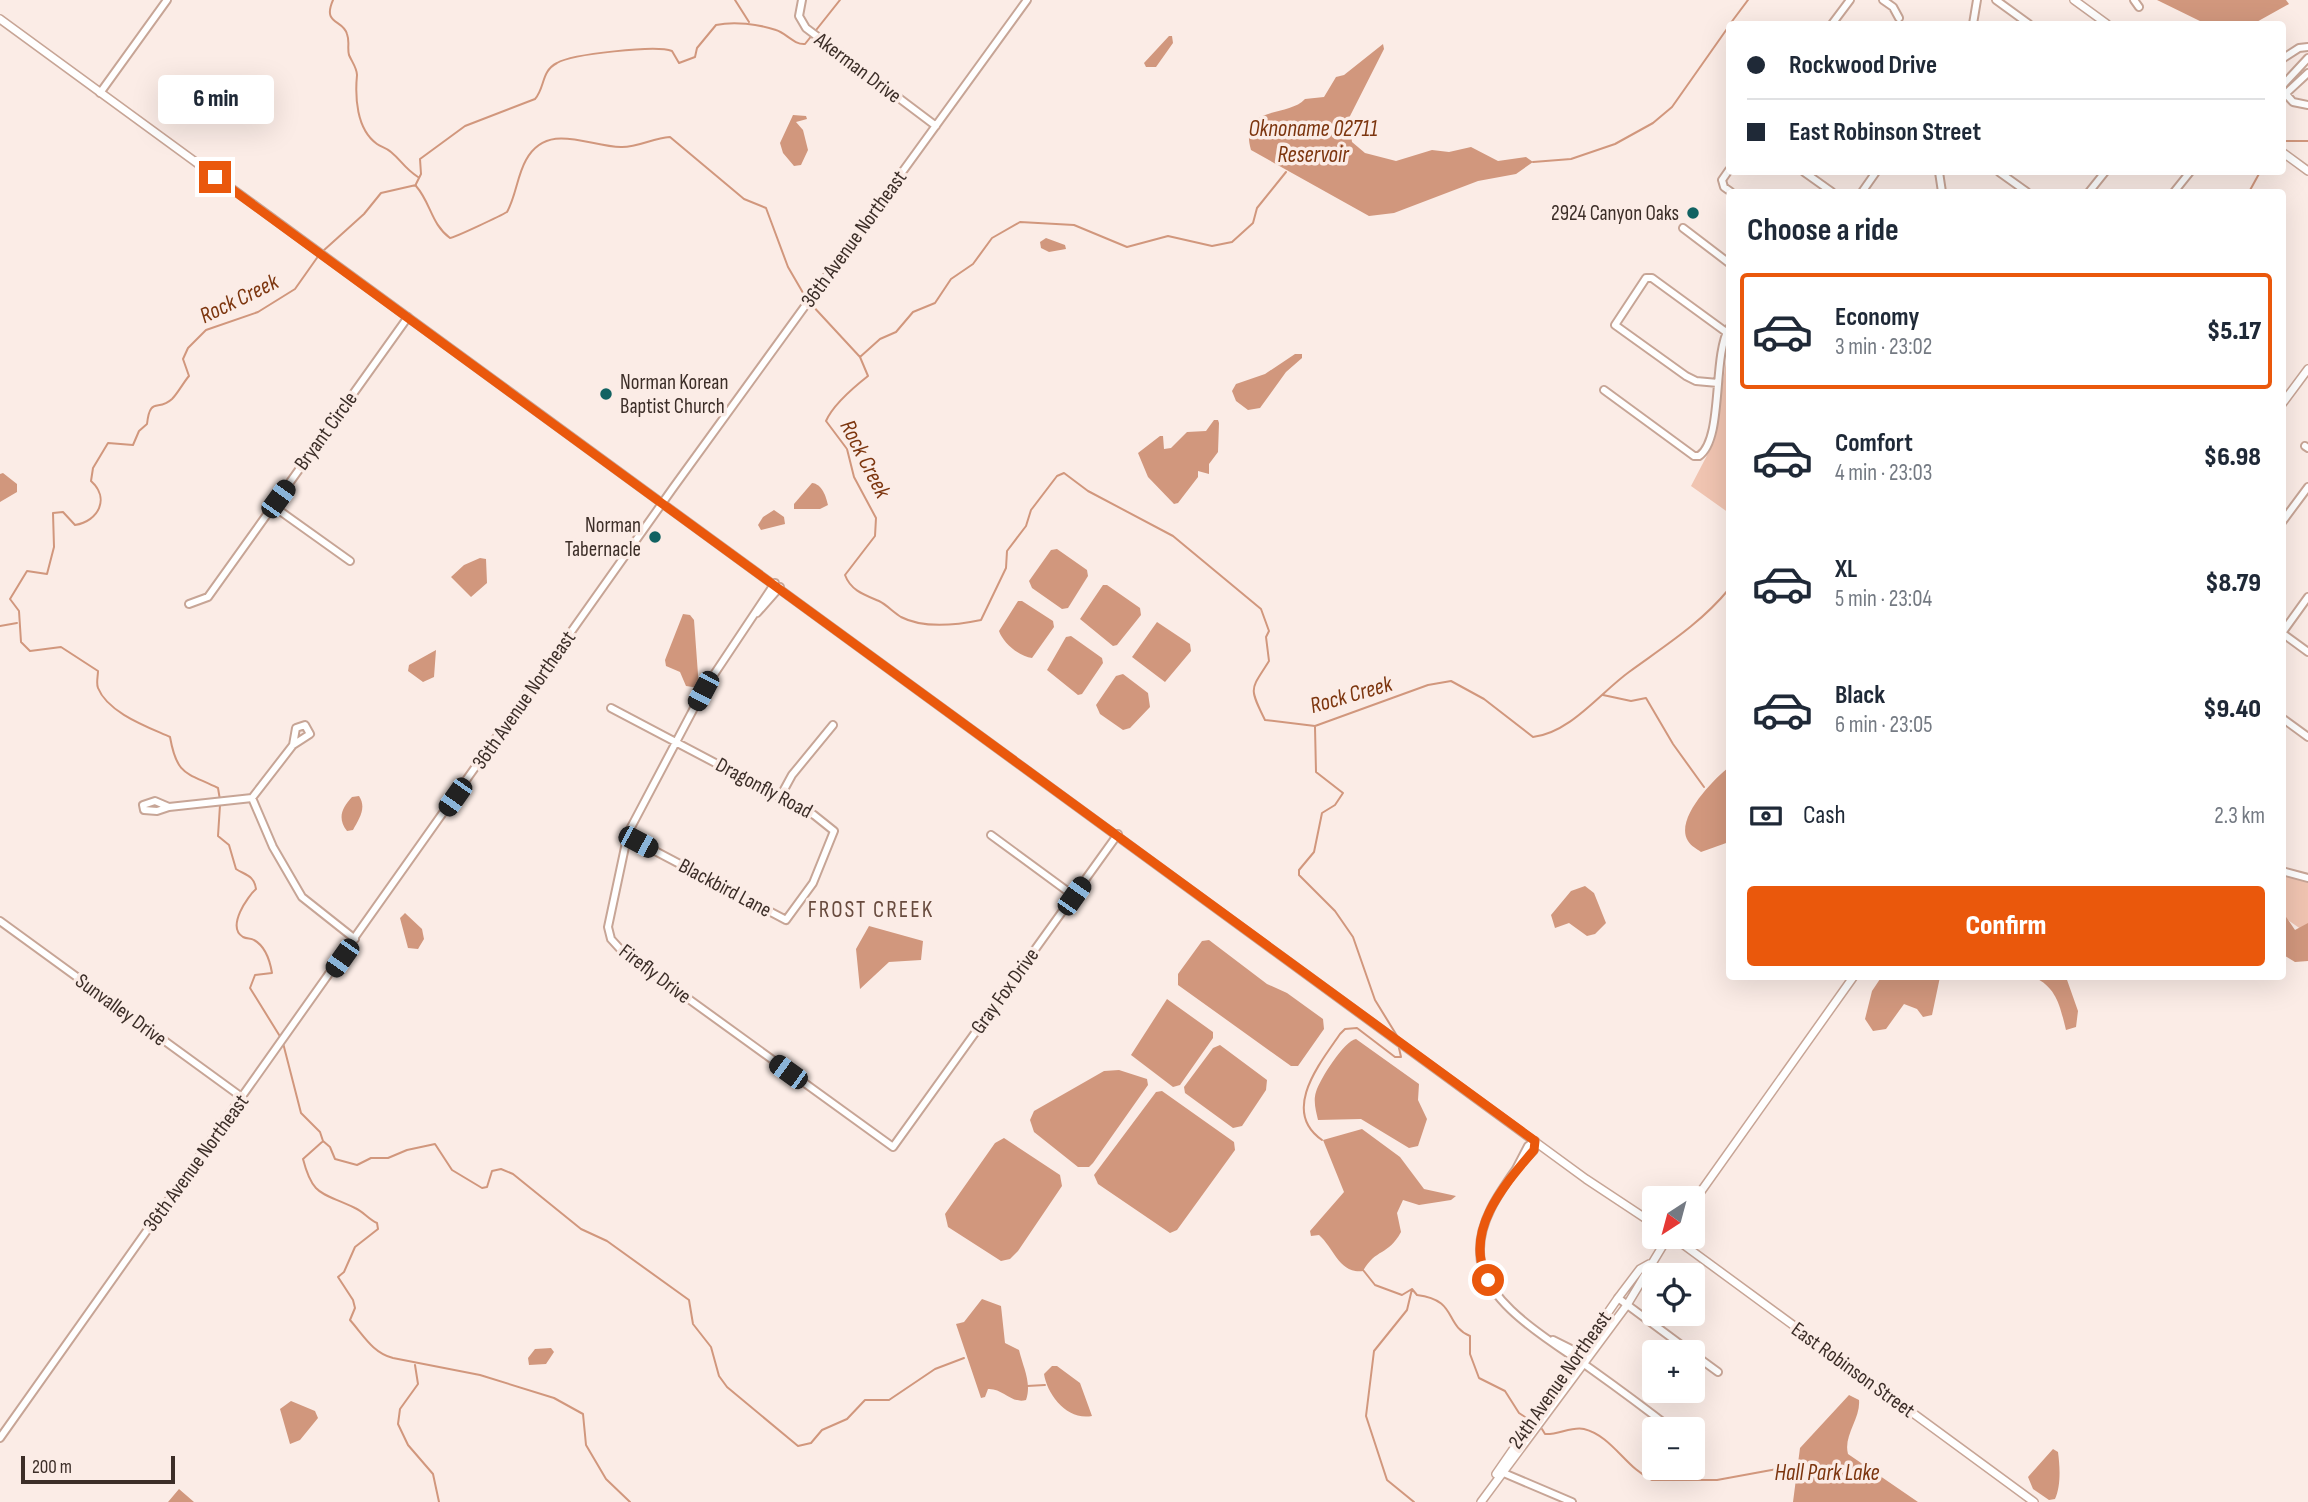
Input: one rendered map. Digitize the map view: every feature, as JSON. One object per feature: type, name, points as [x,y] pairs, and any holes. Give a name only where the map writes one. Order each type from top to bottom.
[{"type":"street","points":[[100,93],[167,0]]},
{"type":"street","name":"Akerman Drive","points":[[802,0],[799,16],[806,28],[936,126]]},
{"type":"street","name":"36th Avenue Northeast","points":[[0,1438],[289,1035],[664,503],[1027,0]]},
{"type":"street","points":[[1834,21],[1850,0]]},
{"type":"street","points":[[1883,0],[1893,7],[1899,18]]},
{"type":"street","points":[[1974,21],[1977,0]]},
{"type":"street","points":[[1996,0],[2025,21]]},
{"type":"street","points":[[2074,0],[2103,21]]},
{"type":"street","points":[[2134,0],[2140,7]]},
{"type":"street","points":[[0,19],[778,585],[1535,1141],[1642,1216]]},
{"type":"street","points":[[2286,57],[2299,48],[2308,47]]},
{"type":"street","points":[[2286,87],[2308,58]]},
{"type":"street","points":[[2286,89],[2308,73]]},
{"type":"street","points":[[2286,94],[2293,102],[2308,105]]},
{"type":"street","points":[[2286,155],[2308,171]]},
{"type":"street","points":[[1726,174],[1722,180],[1727,189]]},
{"type":"street","points":[[1808,175],[1828,189]]},
{"type":"street","points":[[2002,175],[2022,189]]},
{"type":"street","points":[[1683,228],[1726,261]]},
{"type":"street","points":[[1718,383],[1696,382],[1615,325],[1646,278],[1652,278],[1726,329]]},
{"type":"street","name":"Bryant Circle","points":[[189,604],[208,597],[408,317]]},
{"type":"street","points":[[1604,390],[1694,456],[1699,456],[1709,443],[1726,341]]},
{"type":"street","points":[[2286,399],[2308,369]]},
{"type":"street","points":[[2286,511],[2308,487]]},
{"type":"street","points":[[273,506],[350,561]]},
{"type":"street","name":"Firefly Drive","points":[[778,585],[707,684],[625,840],[608,933],[615,945],[893,1147]]},
{"type":"street","points":[[2286,627],[2308,597]]},
{"type":"street","points":[[2286,636],[2308,652]]},
{"type":"street","name":"Dragonfly Road","points":[[611,708],[822,819],[834,831],[813,884],[786,920]]},
{"type":"street","points":[[2286,721],[2308,737]]},
{"type":"street","points":[[780,797],[792,775],[833,725]]},
{"type":"street","points":[[170,807],[252,798],[293,745]]},
{"type":"street","points":[[252,798],[273,847],[302,897],[355,939]]},
{"type":"street","name":"Gray Fox Drive","points":[[893,1147],[1118,834]]},
{"type":"street","points":[[991,835],[1074,896]]},
{"type":"street","name":"Blackbird Lane","points":[[625,840],[638,842],[786,920]]},
{"type":"street","points":[[2286,872],[2308,878]]},
{"type":"street","name":"Sunvalley Drive","points":[[0,921],[243,1098]]},
{"type":"street","points":[[1705,1186],[1851,980]]},
{"type":"street","points":[[1535,1141],[1528,1146],[1497,1196],[1481,1237],[1480,1260],[1488,1280],[1501,1300],[1551,1340],[1571,1349],[1575,1357],[1655,1417]]},
{"type":"street","name":"24th Avenue Northeast","points":[[1650,1263],[1660,1250]]},
{"type":"street","name":"East Robinson Street","points":[[1689,1250],[2034,1502]]},
{"type":"street","name":"24th Avenue Northeast","points":[[1481,1502],[1575,1357],[1642,1268]]},
{"type":"street","name":"24th Avenue Northeast","points":[[1475,1502],[1584,1364],[1627,1305],[1642,1278]]},
{"type":"street","points":[[1618,1298],[1674,1340]]},
{"type":"street","points":[[1705,1362],[1718,1372]]},
{"type":"street","points":[[1500,1472],[1572,1502]]},
{"type":"shaded area","points":[[1726,361],[1726,511],[1691,486],[1714,442]]},
{"type":"shaded area","points":[[2286,876],[2308,882],[2308,934],[2286,919]]},
{"type":"water","points":[[2157,0],[2286,0],[2289,4],[2258,21],[2200,21]]},
{"type":"water","points":[[1172,36],[1173,43],[1156,67],[1146,67],[1144,63]]},
{"type":"water","name":"Oknoname 02711 Reservoir","points":[[1383,44],[1384,49],[1349,118],[1352,142],[1365,153],[1396,161],[1432,150],[1449,152],[1471,147],[1498,161],[1526,157],[1533,162],[1516,174],[1478,181],[1394,213],[1369,216],[1251,150],[1249,135],[1252,125],[1258,119],[1288,109],[1305,99],[1324,97],[1336,77],[1344,75]]},
{"type":"water","points":[[793,115],[806,116],[807,119],[796,122],[803,130],[808,150],[801,165],[794,166],[783,153],[780,143]]},
{"type":"water","points":[[1046,238],[1065,245],[1066,249],[1049,252],[1041,248],[1040,242]]},
{"type":"water","points":[[1295,354],[1302,354],[1302,358],[1286,372],[1260,408],[1248,410],[1236,401],[1232,391],[1236,384],[1265,374]]},
{"type":"water","points":[[1214,420],[1219,423],[1218,452],[1209,464],[1209,474],[1198,471],[1198,477],[1178,503],[1174,504],[1148,477],[1138,453],[1160,436],[1163,436],[1164,449],[1171,448],[1187,432],[1206,431]]},
{"type":"water","points":[[3,473],[17,484],[17,492],[0,502],[0,474]]},
{"type":"water","points":[[812,483],[821,488],[828,505],[820,509],[794,509],[794,504]]},
{"type":"water","points":[[774,510],[784,517],[785,524],[761,530],[758,525],[763,517]]},
{"type":"water","points":[[1057,549],[1087,570],[1088,576],[1068,608],[1062,609],[1032,588],[1029,581],[1051,550]]},
{"type":"water","points":[[480,558],[486,559],[487,583],[471,597],[451,577],[464,565]]},
{"type":"water","points":[[1103,585],[1107,585],[1140,608],[1141,615],[1117,645],[1113,646],[1080,619]]},
{"type":"water","points":[[1018,601],[1053,621],[1054,627],[1032,658],[1012,649],[999,631]]},
{"type":"water","points":[[683,614],[690,615],[694,620],[699,688],[686,686],[680,672],[666,666],[665,660]]},
{"type":"water","points":[[1157,622],[1190,644],[1191,651],[1165,682],[1132,657]]},
{"type":"water","points":[[1071,636],[1102,658],[1103,663],[1082,694],[1078,695],[1047,670],[1066,637]]},
{"type":"water","points":[[436,650],[434,677],[423,682],[408,671],[409,665]]},
{"type":"water","points":[[1123,674],[1148,693],[1150,707],[1130,728],[1123,730],[1100,714],[1096,705],[1116,676]]},
{"type":"water","points":[[1726,770],[1726,843],[1701,852],[1688,841],[1686,822],[1698,800]]},
{"type":"water","points":[[359,796],[361,813],[353,830],[347,831],[342,822],[343,809],[352,797]]},
{"type":"water","points":[[1585,886],[1594,893],[1606,923],[1595,934],[1587,936],[1569,923],[1555,928],[1551,915],[1571,891]]},
{"type":"water","points":[[405,913],[422,929],[424,939],[418,949],[408,948],[400,918]]},
{"type":"water","points":[[2286,917],[2295,930],[2308,923],[2308,961],[2295,962],[2286,956]]},
{"type":"water","points":[[869,926],[923,941],[921,960],[889,962],[860,989],[856,949]]},
{"type":"water","points":[[1209,940],[1267,984],[1287,993],[1323,1019],[1324,1029],[1298,1066],[1291,1066],[1178,985],[1178,974],[1202,941]]},
{"type":"water","points":[[1879,980],[1939,980],[1932,1015],[1923,1017],[1917,1009],[1904,1004],[1886,1029],[1873,1031],[1865,1019],[1872,991]]},
{"type":"water","points":[[2040,980],[2067,980],[2078,1011],[2076,1027],[2066,1030],[2053,992]]},
{"type":"water","points":[[1167,999],[1213,1032],[1213,1038],[1180,1085],[1173,1087],[1131,1055]]},
{"type":"water","points":[[1356,1039],[1419,1084],[1418,1100],[1427,1119],[1418,1146],[1409,1148],[1361,1119],[1318,1120],[1315,1099],[1318,1086],[1339,1053]]},
{"type":"water","points":[[1220,1045],[1267,1080],[1266,1090],[1242,1126],[1233,1128],[1185,1093],[1184,1087],[1213,1048]]},
{"type":"water","points":[[1119,1070],[1147,1079],[1148,1085],[1093,1163],[1089,1167],[1078,1167],[1034,1132],[1030,1120],[1034,1111],[1104,1071]]},
{"type":"water","points":[[1162,1091],[1234,1142],[1235,1150],[1177,1230],[1170,1233],[1098,1184],[1094,1175],[1156,1092]]},
{"type":"water","points":[[1362,1129],[1400,1157],[1424,1189],[1456,1196],[1451,1200],[1419,1205],[1403,1200],[1397,1213],[1401,1232],[1396,1240],[1363,1271],[1355,1271],[1342,1264],[1324,1240],[1319,1235],[1311,1236],[1310,1231],[1344,1192],[1323,1140]]},
{"type":"water","points":[[1004,1138],[1060,1175],[1062,1186],[1018,1251],[1010,1259],[1001,1261],[948,1227],[945,1214],[995,1143]]},
{"type":"water","points":[[982,1299],[1001,1306],[1005,1343],[1019,1350],[1026,1375],[1026,1400],[1016,1400],[993,1389],[988,1389],[985,1397],[981,1398],[956,1324],[964,1322]]},
{"type":"water","points":[[551,1348],[554,1352],[546,1364],[529,1365],[528,1358],[535,1349]]},
{"type":"water","points":[[1052,1366],[1057,1366],[1080,1383],[1092,1416],[1074,1414],[1054,1397],[1044,1374]]},
{"type":"water","name":"Hall Park Lake","points":[[1849,1395],[1859,1400],[1859,1407],[1848,1440],[1848,1454],[1918,1502],[1793,1502],[1800,1448]]},
{"type":"water","points":[[291,1401],[315,1411],[318,1418],[300,1440],[290,1444],[280,1409]]},
{"type":"water","points":[[2053,1449],[2058,1452],[2060,1470],[2057,1494],[2055,1499],[2049,1500],[2033,1489],[2028,1477]]},
{"type":"water","points":[[179,1489],[194,1502],[168,1502]]},
{"type":"waterway","points":[[333,0],[330,14],[345,29],[348,37],[349,55],[357,72],[358,112],[365,130],[370,138],[418,177]]},
{"type":"waterway","points":[[735,0],[749,22]]},
{"type":"waterway","points":[[416,184],[421,174],[420,159],[465,126],[535,99],[548,70],[557,63],[596,54],[649,49],[672,51],[679,63],[695,57],[697,48],[716,25],[730,23],[769,28],[797,43],[805,44],[840,0]]},
{"type":"waterway","points":[[1732,21],[1748,0]]},
{"type":"waterway","points":[[1533,162],[1571,159],[1615,144],[1653,123],[1672,107],[1726,30]]},
{"type":"waterway","name":"Rock Creek","points":[[416,186],[435,220],[450,238],[507,212],[526,160],[535,148],[546,141],[571,139],[622,147],[670,137],[744,199],[766,208],[788,267],[806,298]]},
{"type":"waterway","points":[[2286,141],[2308,141]]},
{"type":"waterway","points":[[860,357],[880,339],[896,332],[913,312],[935,303],[951,279],[973,264],[992,238],[1020,222],[1074,225],[1127,247],[1168,236],[1212,246],[1232,242],[1253,223],[1257,208],[1286,172]]},
{"type":"waterway","points":[[2251,189],[2258,175]]},
{"type":"waterway","name":"Rock Creek","points":[[323,251],[364,214],[381,193],[416,185]]},
{"type":"waterway","name":"Rock Creek","points":[[220,800],[218,788],[191,775],[180,766],[170,737],[140,724],[110,705],[98,688],[98,671],[61,647],[30,651],[21,642],[19,611],[10,599],[27,571],[47,574],[54,547],[53,513],[63,512],[75,525],[96,514],[101,501],[100,494],[91,481],[93,468],[108,443],[133,445],[139,431],[147,424],[150,410],[174,397],[189,376],[183,359],[188,348],[206,330],[258,312],[295,289],[319,255]]},
{"type":"waterway","name":"Rock Creek","points":[[810,303],[860,357],[868,376],[850,391],[826,421],[847,449],[854,477],[876,518],[875,536],[845,575],[859,592],[910,621],[941,625],[981,620],[1006,568],[1007,551],[1026,526],[1031,510],[1057,476],[1064,473],[1088,491],[1173,536],[1261,609],[1269,631],[1266,637],[1269,661],[1255,683],[1254,694],[1265,720],[1315,726],[1428,685],[1451,681],[1484,699],[1533,737],[1547,734],[1572,720],[1629,672],[1682,634],[1726,593]]},
{"type":"waterway","name":"Rock Creek","points":[[0,626],[17,623]]},
{"type":"waterway","name":"Rock Creek","points":[[1603,695],[1631,701],[1646,698],[1673,744],[1704,787]]},
{"type":"waterway","points":[[1315,727],[1316,772],[1343,793],[1335,805],[1322,813],[1314,852],[1299,870],[1299,875],[1335,911],[1353,937],[1375,1000],[1399,1039]]},
{"type":"waterway","points":[[220,805],[218,836],[229,845],[236,869],[251,878],[256,889],[240,912],[238,932],[261,946],[272,973],[255,975],[250,988],[281,1038]]},
{"type":"waterway","points":[[1322,1140],[1310,1128],[1304,1115],[1304,1101],[1315,1072],[1340,1034],[1345,1029],[1357,1028],[1395,1057],[1401,1057],[1399,1048]]},
{"type":"waterway","points":[[283,1043],[301,1113],[320,1132],[335,1159],[357,1165],[371,1158],[388,1158],[407,1150],[435,1144],[452,1170],[482,1188],[487,1187],[492,1171],[501,1169],[513,1174],[581,1229],[607,1241],[689,1300],[693,1324],[711,1347],[719,1376],[727,1387],[798,1446],[811,1443],[822,1430],[847,1419],[865,1400],[889,1400],[935,1369],[964,1358]]},
{"type":"waterway","points":[[322,1142],[303,1159],[315,1187],[377,1223],[378,1229],[355,1247],[344,1272],[338,1277],[353,1300],[355,1308],[350,1320],[364,1338],[386,1356],[480,1375],[554,1398],[583,1414],[586,1445],[606,1479],[630,1502]]},
{"type":"waterway","points":[[1363,1270],[1375,1285],[1402,1295],[1412,1289],[1417,1295],[1430,1298],[1445,1307],[1457,1326],[1470,1336],[1470,1354],[1479,1378],[1505,1391],[1519,1413],[1528,1419]]},
{"type":"waterway","points":[[1412,1289],[1407,1310],[1374,1351],[1366,1416],[1387,1480],[1414,1502]]},
{"type":"waterway","points":[[415,1365],[418,1384],[400,1409],[398,1424],[408,1445],[433,1474],[439,1502]]},
{"type":"waterway","points":[[1027,1386],[1045,1385]]},
{"type":"waterway","points":[[1542,1429],[1545,1434],[1579,1428],[1594,1433],[1652,1480],[1717,1480],[1777,1469],[1797,1472]]},
{"type":"place","name":"2924 Canyon Oaks","points":[[1693,213]]},
{"type":"place","name":"Norman Korean Baptist Church","points":[[606,394]]},
{"type":"place","name":"Norman Tabernacle","points":[[655,537]]},
{"type":"district","name":"FROST CREEK","points":[[871,910]]},
{"type":"route","points":[[215,177],[793,596],[1535,1141],[1534,1150],[1516,1169],[1497,1196],[1481,1237],[1482,1267],[1488,1280]]}]
